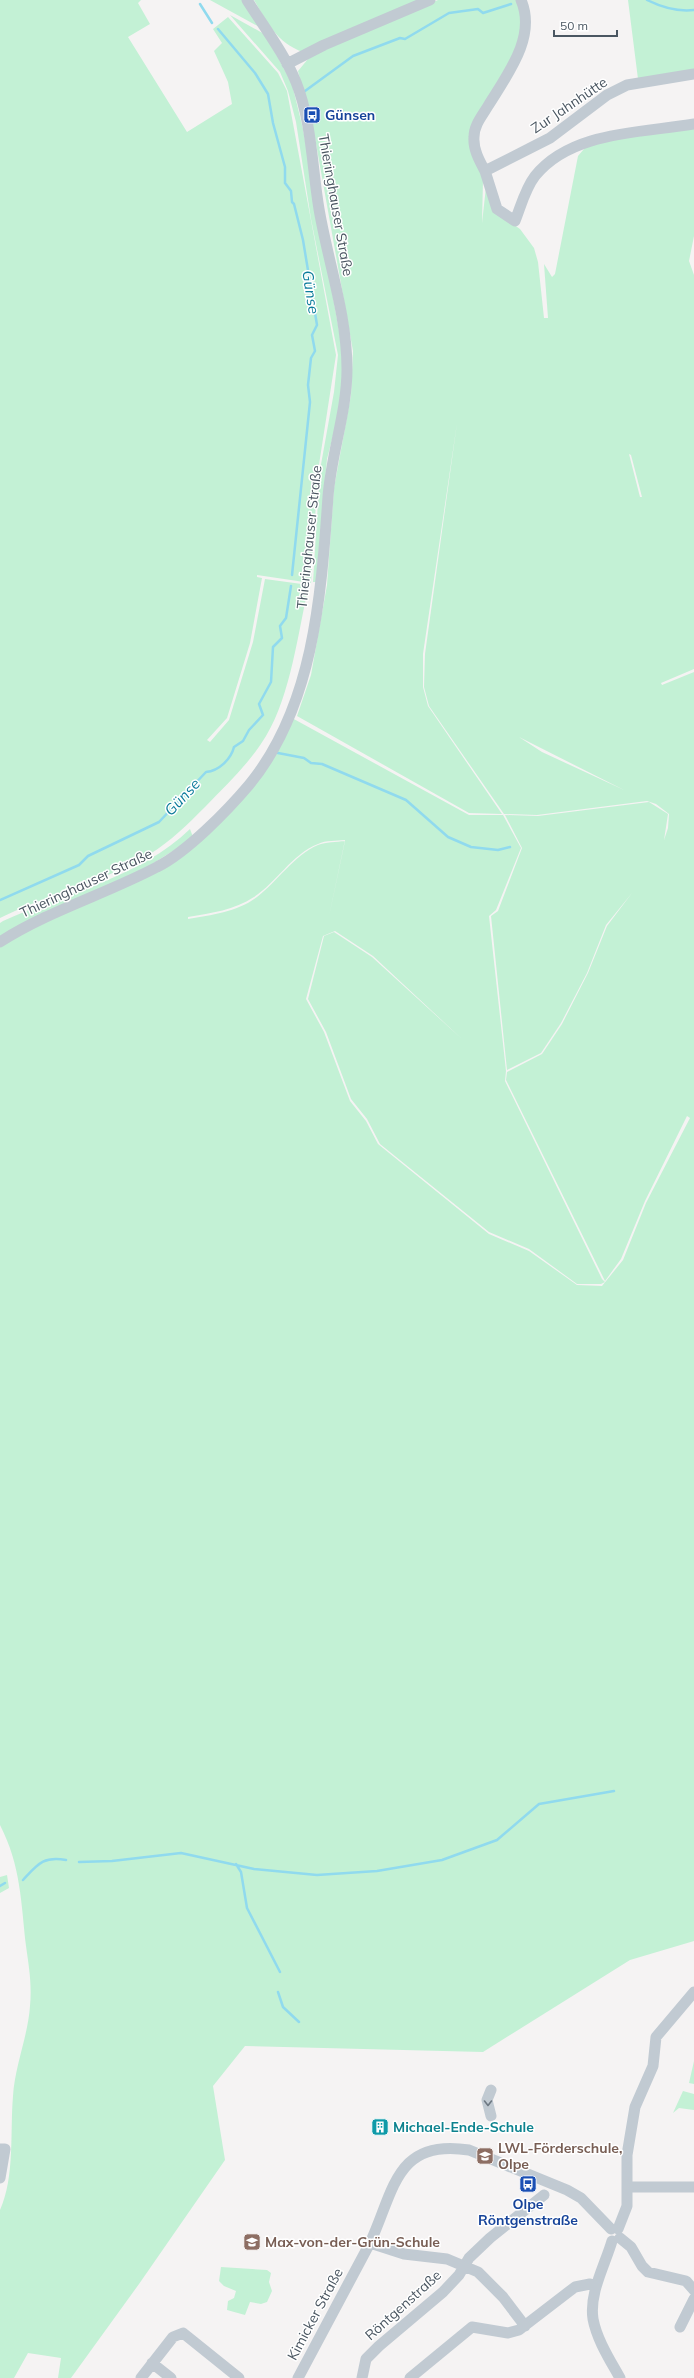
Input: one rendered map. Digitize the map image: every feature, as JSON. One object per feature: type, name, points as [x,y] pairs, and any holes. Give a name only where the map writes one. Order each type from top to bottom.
[{"type":"street","name":"Thieringhauser Straße","points":[[0,942],[30,925],[160,866],[196,839],[248,786],[264,764],[293,706],[312,638],[322,586],[330,471],[344,405],[348,372],[344,329],[319,210],[303,106],[287,64],[247,0]]},
{"type":"street","points":[[287,64],[324,45],[430,0]]},
{"type":"street","points":[[521,0],[527,21],[525,35],[504,78],[476,127],[474,135],[474,145],[485,171],[497,209],[515,221],[527,189],[535,176],[546,165],[576,146],[614,136],[694,124]]},
{"type":"street","name":"Zur Jahnhütte","points":[[485,171],[550,138],[607,95],[627,85],[694,74]]},
{"type":"street","points":[[620,2378],[599,2337],[593,2318],[597,2286],[615,2234],[627,2206],[626,2155],[635,2107],[653,2066],[656,2037],[694,1992]]},
{"type":"street","points":[[491,2090],[487,2100],[491,2116]]},
{"type":"street","name":"Kimicker Straße","points":[[298,2378],[370,2243],[389,2192],[399,2172],[414,2158],[438,2149],[454,2148],[469,2150],[567,2190],[581,2198],[615,2234],[631,2247],[642,2266],[648,2272],[686,2281],[694,2290]]},
{"type":"street","points":[[0,2178],[2,2149]]},
{"type":"street","points":[[627,2187],[694,2187]]},
{"type":"street","name":"Röntgenstraße","points":[[362,2378],[366,2359],[443,2292],[464,2266],[490,2238],[544,2195]]},
{"type":"street","points":[[370,2243],[404,2254],[447,2259],[478,2272],[503,2297],[525,2326]]},
{"type":"street","points":[[410,2378],[472,2327],[508,2333],[525,2326],[575,2288],[590,2284]]},
{"type":"street","points":[[680,2327],[694,2299]]},
{"type":"street","points":[[141,2378],[172,2336],[183,2333],[239,2378]]},
{"type":"street","points":[[152,2363],[171,2378]]},
{"type":"green space","points":[[0,0],[141,0],[138,3],[150,24],[128,37],[187,132],[232,104],[228,82],[214,51],[222,43],[213,29],[228,17],[278,73],[287,91],[336,355],[318,471],[311,583],[257,575],[257,577],[262,578],[250,643],[227,718],[207,740],[210,742],[229,720],[253,642],[265,579],[309,585],[288,682],[275,720],[266,736],[253,755],[230,782],[186,826],[158,849],[132,864],[114,872],[0,918]]},
{"type":"green space","points":[[210,0],[245,0],[263,29]]},
{"type":"green space","points":[[254,0],[420,0],[303,52],[286,43],[279,37],[268,24]]},
{"type":"green space","points":[[438,0],[516,0],[524,23],[514,54],[472,125],[483,180],[482,223],[486,187],[498,214],[520,229],[534,248],[538,262],[544,318],[548,318],[544,264],[552,277],[555,274],[578,156],[590,142],[694,125],[694,236],[689,261],[694,275],[694,669],[661,683],[662,685],[694,672],[694,1941],[630,1960],[483,2052],[245,2046],[213,2086],[225,2160],[139,2284],[71,2378],[58,2378],[61,2358],[28,2353],[14,2378],[0,2378],[0,2210],[5,2197],[10,2169],[14,2084],[27,2028],[31,1991],[19,1884],[12,1855],[0,1825],[0,947],[31,927],[95,900],[214,825],[292,718],[469,815],[503,815],[521,848],[496,910],[489,916],[506,1071],[505,1081],[602,1279],[605,1282],[601,1284],[577,1284],[529,1249],[489,1232],[380,1144],[367,1119],[351,1099],[326,1032],[308,999],[324,936],[334,932],[372,957],[463,1040],[373,956],[335,931],[323,936],[306,999],[324,1032],[350,1101],[366,1121],[378,1144],[489,1234],[529,1251],[577,1285],[602,1286],[623,1260],[646,1203],[690,1118],[687,1116],[645,1201],[621,1259],[605,1281],[506,1080],[507,1072],[542,1054],[562,1024],[588,973],[607,926],[632,893],[606,925],[587,973],[561,1023],[541,1053],[507,1070],[491,916],[498,911],[522,848],[505,815],[538,816],[649,802],[668,814],[664,840],[668,828],[669,814],[656,804],[647,801],[537,815],[504,814],[429,706],[424,687],[425,654],[457,423],[423,654],[423,687],[428,706],[502,814],[469,813],[297,716],[311,675],[327,585],[334,488],[351,395],[353,351],[315,138],[298,71],[308,59],[325,49]],"holes":[[[629,454],[631,455],[642,497],[640,497]],[[519,737],[624,790],[542,752]],[[345,840],[321,844],[309,849],[324,842]],[[309,849],[264,891],[249,902],[224,912],[188,919],[188,917],[206,914],[239,905],[254,897],[270,884],[300,854]]]},
{"type":"green space","points":[[628,0],[694,0],[694,73],[638,79]]},
{"type":"green space","points":[[230,15],[266,35],[292,84],[303,129],[343,353],[344,371],[336,424],[327,459],[316,582],[313,582],[320,470],[334,392],[338,355],[311,219],[296,122],[288,91],[280,72]]},
{"type":"green space","points":[[190,829],[193,837],[157,864],[0,940],[0,923],[3,921],[101,883],[125,872],[170,846]]},
{"type":"green space","points":[[7,1875],[9,1888],[0,1893],[0,1877]]},
{"type":"green space","points":[[694,2061],[694,2084],[689,2083]]},
{"type":"green space","points":[[683,2091],[694,2094],[694,2110],[679,2108],[673,2113]]},
{"type":"green space","points":[[221,2267],[267,2270],[271,2273],[269,2282],[272,2291],[267,2302],[261,2304],[250,2302],[245,2315],[227,2310],[228,2301],[234,2298],[236,2291],[224,2286],[219,2281]]},
{"type":"waterway","points":[[647,0],[670,9],[694,10]]},
{"type":"waterway","name":"Günse","points":[[200,4],[212,23]]},
{"type":"waterway","points":[[305,91],[353,56],[400,38],[405,39],[449,13],[478,9],[483,13],[511,4]]},
{"type":"waterway","name":"Günse","points":[[218,29],[255,73],[268,94],[273,123],[285,167],[285,183],[291,191],[292,202],[294,204],[303,240],[317,325],[312,335],[315,351],[311,358],[308,385],[310,402],[292,575]]},
{"type":"waterway","name":"Günse","points":[[0,900],[79,865],[88,856],[159,822],[206,772],[224,764],[234,747],[243,741],[249,730],[263,715],[259,704],[271,682],[273,647],[282,638],[280,626],[286,618],[291,586]]},
{"type":"waterway","points":[[278,753],[304,758],[311,763],[322,764],[406,800],[448,837],[471,847],[498,850],[510,847]]},
{"type":"waterway","points":[[79,1862],[112,1861],[181,1853],[254,1869],[317,1875],[377,1871],[442,1860],[497,1840],[539,1804],[614,1791]]},
{"type":"waterway","points":[[23,1880],[37,1866],[46,1860],[66,1860]]},
{"type":"waterway","points":[[236,1864],[241,1872],[247,1908],[280,1972]]},
{"type":"waterway","points":[[0,1886],[5,1883]]},
{"type":"waterway","points":[[278,1992],[283,2007],[299,2022]]},
{"type":"place","name":"Günsen","points":[[312,115]]},
{"type":"place","name":"Michael-Ende-Schule","points":[[380,2127]]},
{"type":"place","name":"LWL-Förderschule, Olpe","points":[[485,2156]]},
{"type":"place","name":"Olpe Röntgenstraße","points":[[528,2184]]},
{"type":"place","name":"Max-von-der-Grün-Schule","points":[[252,2242]]}]
